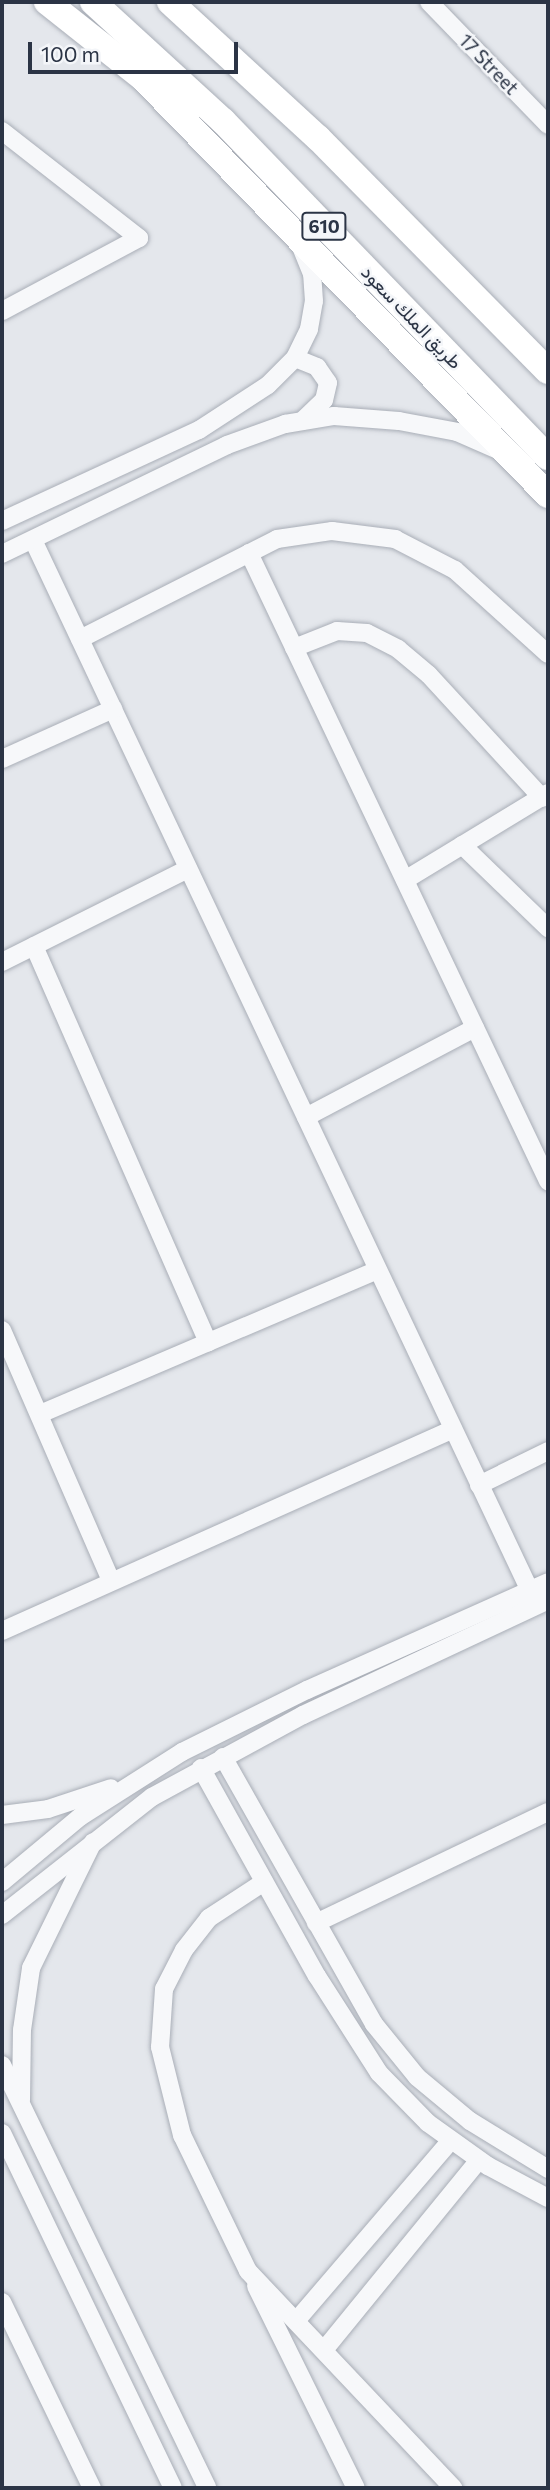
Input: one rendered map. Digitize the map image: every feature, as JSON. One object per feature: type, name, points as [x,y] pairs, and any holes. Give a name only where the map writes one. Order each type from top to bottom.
[{"type":"main road","points":[[47,2],[143,78],[548,495]]},
{"type":"main road","name":"طريق الملك سعود","points":[[93,2],[223,121],[548,457]]},
{"type":"main road","points":[[170,2],[318,138],[548,371]]},
{"type":"street","name":"17 Street","points":[[431,2],[548,125]]},
{"type":"street","points":[[2,131],[139,238],[2,311]]},
{"type":"street","points":[[2,522],[199,430],[268,385],[296,358],[314,301],[312,274],[296,233]]},
{"type":"street","points":[[296,358],[317,367],[328,383],[324,400],[302,421]]},
{"type":"street","points":[[2,554],[227,445],[302,421],[334,416],[399,421],[457,432],[509,455]]},
{"type":"street","points":[[80,639],[277,539],[331,531],[395,539],[455,570],[548,654]]},
{"type":"street","points":[[33,540],[530,1591]]},
{"type":"street","points":[[249,553],[548,1181]]},
{"type":"street","points":[[294,648],[337,631],[367,633],[398,649],[429,675],[545,796],[405,880]]},
{"type":"street","points":[[2,759],[113,709]]},
{"type":"street","points":[[462,845],[548,928]]},
{"type":"street","points":[[2,962],[188,869]]},
{"type":"street","points":[[34,946],[208,1342]]},
{"type":"street","points":[[306,1117],[475,1028]]},
{"type":"street","points":[[40,1414],[378,1270]]},
{"type":"street","points":[[2,1330],[111,1581]]},
{"type":"street","points":[[2,1631],[453,1429]]},
{"type":"street","points":[[480,1485],[548,1451]]},
{"type":"street","points":[[2,1882],[80,1817],[131,1782],[307,1690],[548,1582]]},
{"type":"street","points":[[2,1915],[95,1838],[201,1768],[548,1600]]},
{"type":"street","points":[[223,1757],[374,2024],[417,2077],[470,2121],[548,2169]]},
{"type":"street","points":[[201,1768],[264,1882],[379,2073],[451,2140],[479,2160],[548,2198]]},
{"type":"street","points":[[2,1815],[48,1809],[131,1782]]},
{"type":"street","points":[[316,1923],[548,1812]]},
{"type":"street","points":[[21,2107],[22,2030],[31,1968],[95,1838]]},
{"type":"street","points":[[264,1882],[209,1918],[184,1950],[164,1989],[160,2047],[182,2135],[356,2488]]},
{"type":"street","points":[[2,2065],[207,2488]]},
{"type":"street","points":[[2,2133],[173,2488]]},
{"type":"street","points":[[288,2351],[300,2325],[451,2140]]},
{"type":"street","points":[[324,2350],[479,2160]]},
{"type":"street","points":[[248,2271],[453,2488]]},
{"type":"street","points":[[2,2302],[92,2488]]}]
